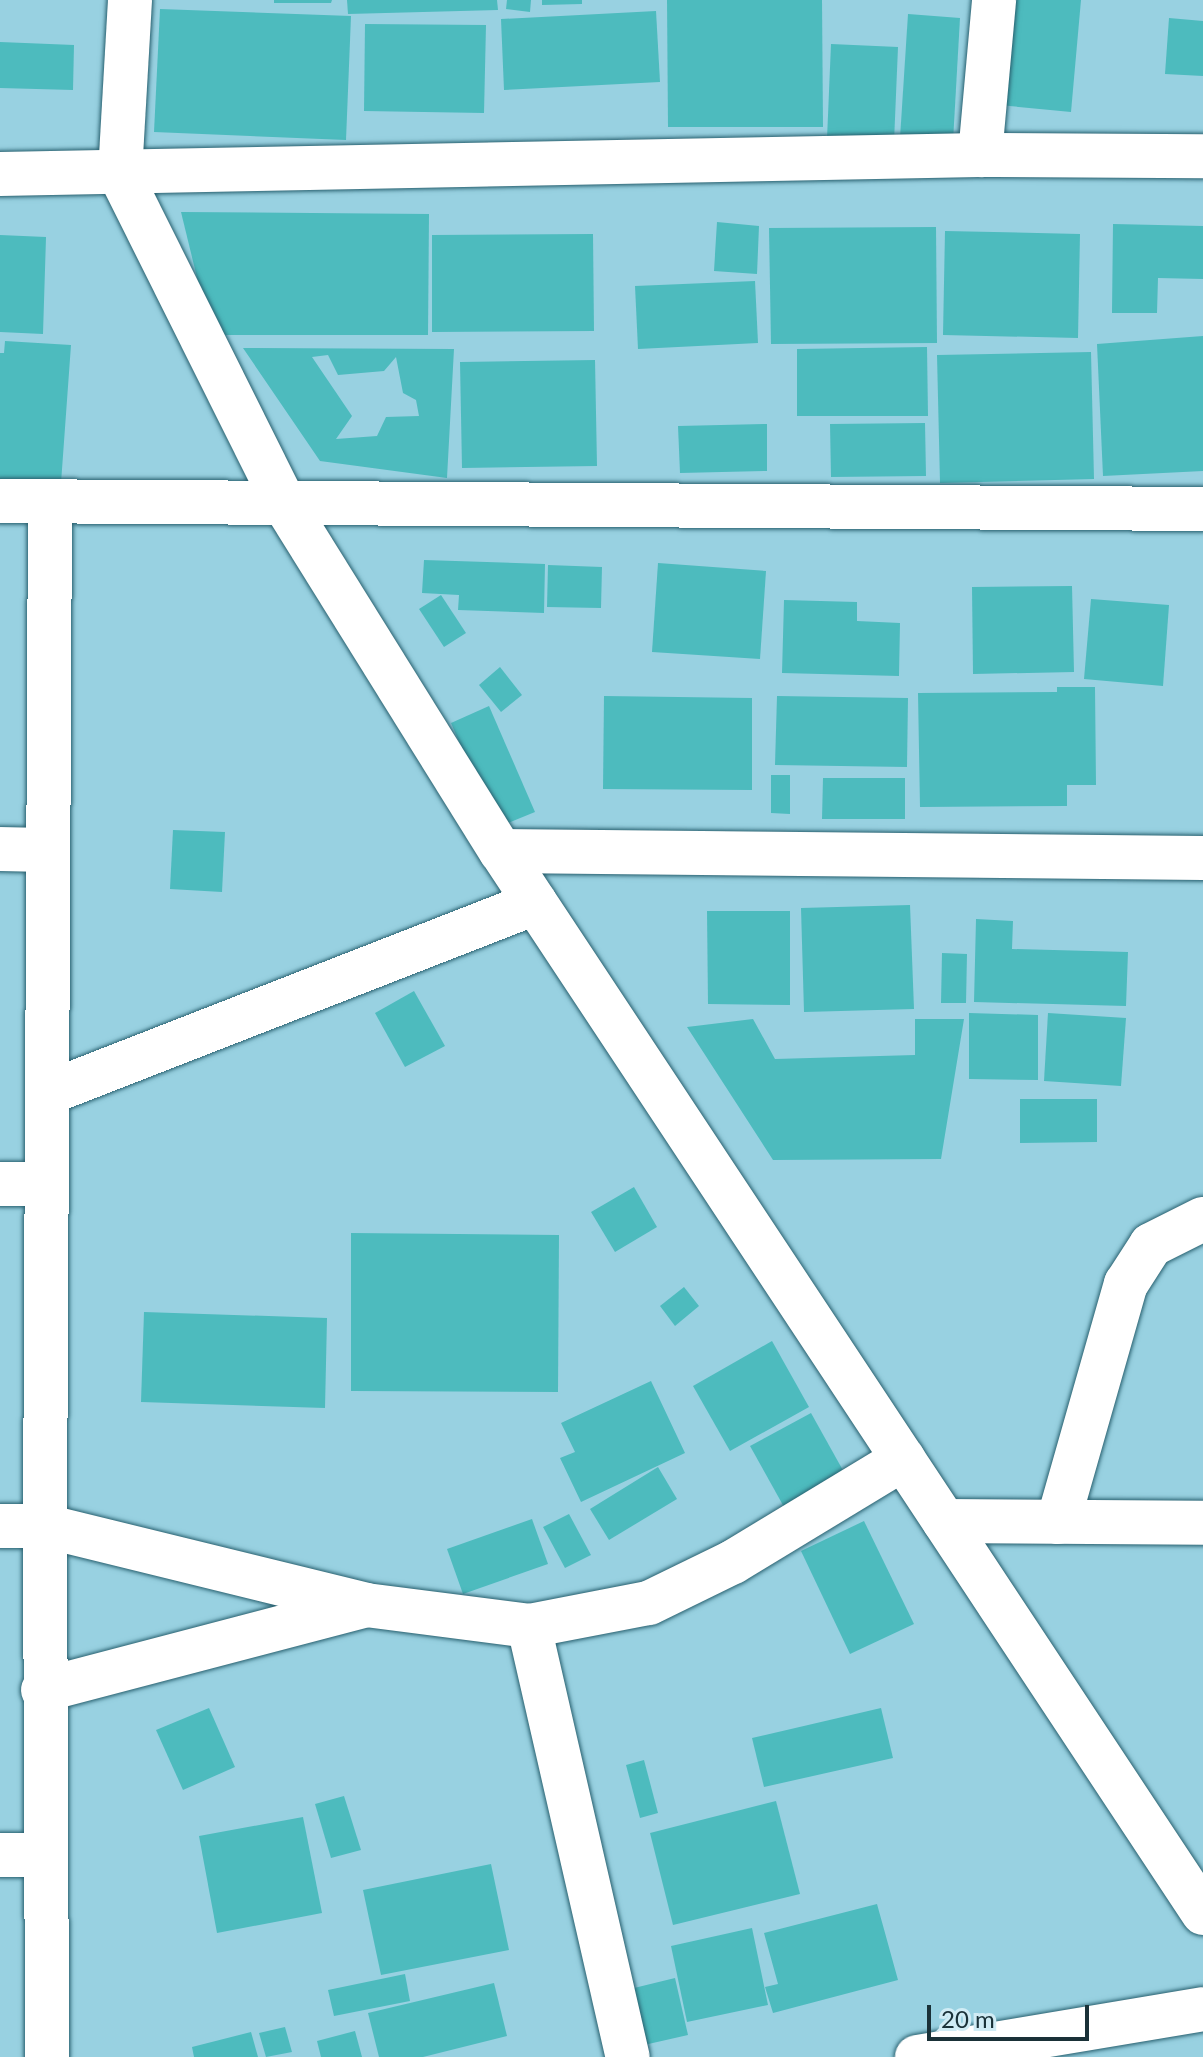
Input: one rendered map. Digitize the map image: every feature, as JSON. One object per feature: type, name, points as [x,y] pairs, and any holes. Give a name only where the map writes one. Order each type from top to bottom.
[{"type":"street","points":[[130,0],[120,174],[284,503],[501,851],[944,1521],[1187,1865],[1203,1913]]},
{"type":"street","points":[[980,155],[994,0]]},
{"type":"street","points":[[0,174],[980,155],[1203,156]]},
{"type":"street","points":[[0,501],[1203,509]]},
{"type":"street","points":[[47,2057],[43,1690],[50,501]]},
{"type":"street","points":[[0,849],[47,850]]},
{"type":"street","points":[[501,851],[1203,858]]},
{"type":"street","points":[[48,1093],[535,903]]},
{"type":"street","points":[[0,1184],[46,1184]]},
{"type":"street","points":[[1058,1522],[1126,1284],[1151,1245],[1203,1219]]},
{"type":"street","points":[[0,1526],[45,1526],[366,1605],[529,1626],[649,1603],[733,1562],[903,1459]]},
{"type":"street","points":[[944,1521],[1203,1523]]},
{"type":"street","points":[[43,1690],[366,1605]]},
{"type":"street","points":[[529,1626],[628,2057]]},
{"type":"street","points":[[0,1855],[46,1855]]},
{"type":"street","points":[[917,2057],[1203,2009]]},
{"type":"building","points":[[274,0],[332,0],[331,3],[274,3]]},
{"type":"building","points":[[347,0],[497,0],[498,10],[348,14]]},
{"type":"building","points":[[507,0],[531,0],[530,12],[506,9]]},
{"type":"building","points":[[542,0],[582,0],[582,4],[542,5]]},
{"type":"building","points":[[667,0],[822,0],[823,127],[668,127]]},
{"type":"building","points":[[1008,0],[1081,0],[1071,112],[999,105]]},
{"type":"building","points":[[160,9],[351,16],[346,140],[154,132]]},
{"type":"building","points":[[656,11],[660,82],[504,90],[501,19]]},
{"type":"building","points":[[908,14],[960,18],[953,141],[900,138]]},
{"type":"building","points":[[1169,18],[1203,21],[1203,76],[1165,74]]},
{"type":"building","points":[[365,24],[486,25],[484,113],[364,111]]},
{"type":"building","points":[[0,42],[74,45],[73,90],[0,88]]},
{"type":"building","points":[[831,44],[898,47],[894,142],[827,139]]},
{"type":"building","points":[[181,212],[429,214],[428,335],[211,335]]},
{"type":"building","points":[[717,222],[759,226],[757,274],[714,271]]},
{"type":"building","points":[[1113,224],[1203,226],[1203,279],[1158,278],[1157,313],[1112,313]]},
{"type":"building","points":[[936,227],[937,343],[771,344],[769,228]]},
{"type":"building","points":[[945,231],[1080,234],[1078,338],[943,335]]},
{"type":"building","points":[[593,234],[594,331],[432,332],[432,235]]},
{"type":"building","points":[[0,235],[46,237],[43,334],[0,332]]},
{"type":"building","points":[[755,281],[758,343],[638,349],[635,286]]},
{"type":"building","points":[[1203,336],[1203,471],[1103,476],[1097,344]]},
{"type":"building","points":[[5,341],[71,345],[61,483],[0,479],[0,353],[4,353]]},
{"type":"building","points":[[927,347],[928,416],[797,416],[797,349]]},
{"type":"building","points":[[243,348],[454,349],[447,478],[320,461]],"holes":[[[328,355],[338,375],[384,371],[396,357],[403,393],[416,400],[419,416],[386,417],[377,436],[336,439],[352,416],[312,357]]]},
{"type":"building","points":[[1091,352],[1094,479],[940,483],[937,355]]},
{"type":"building","points":[[595,360],[597,466],[462,468],[460,362]]},
{"type":"building","points":[[925,423],[926,476],[831,477],[830,424]]},
{"type":"building","points":[[767,424],[767,471],[680,473],[678,426]]},
{"type":"building","points":[[424,560],[545,564],[544,613],[458,610],[459,595],[422,593]]},
{"type":"building","points":[[658,563],[766,571],[760,659],[652,652]]},
{"type":"building","points":[[548,565],[602,567],[601,608],[547,607]]},
{"type":"building","points":[[1072,586],[1074,672],[973,674],[972,587]]},
{"type":"building","points":[[441,595],[466,633],[444,647],[419,609]]},
{"type":"building","points":[[1091,599],[1169,605],[1163,686],[1084,679]]},
{"type":"building","points":[[784,600],[857,602],[857,621],[900,623],[899,676],[782,673]]},
{"type":"building","points":[[500,667],[522,695],[501,712],[479,685]]},
{"type":"building","points":[[1057,687],[1095,687],[1096,785],[1067,785],[1067,806],[920,807],[918,693],[1057,692]]},
{"type":"building","points":[[604,696],[752,698],[752,790],[603,789]]},
{"type":"building","points":[[777,696],[908,698],[907,767],[775,765]]},
{"type":"building","points":[[489,706],[535,812],[496,828],[451,723]]},
{"type":"building","points":[[771,775],[790,775],[790,814],[771,813]]},
{"type":"building","points":[[823,778],[905,778],[905,819],[822,819]]},
{"type":"building","points":[[173,830],[225,832],[222,892],[170,889]]},
{"type":"building","points":[[910,905],[914,1009],[804,1012],[801,908]]},
{"type":"building","points":[[707,911],[790,911],[790,1005],[708,1004]]},
{"type":"building","points":[[976,919],[1013,921],[1012,949],[1128,952],[1126,1006],[974,1002]]},
{"type":"building","points":[[942,953],[967,954],[966,1003],[941,1003]]},
{"type":"building","points":[[414,991],[445,1046],[405,1067],[375,1013]]},
{"type":"building","points":[[969,1013],[1038,1015],[1038,1080],[969,1079]]},
{"type":"building","points":[[1048,1013],[1126,1018],[1121,1086],[1044,1081]]},
{"type":"building","points":[[753,1019],[775,1059],[915,1055],[915,1019],[964,1019],[941,1159],[773,1160],[687,1027]]},
{"type":"building","points":[[1020,1099],[1097,1099],[1097,1142],[1020,1143]]},
{"type":"building","points":[[634,1187],[657,1227],[615,1252],[591,1212]]},
{"type":"building","points":[[351,1233],[559,1235],[558,1392],[351,1391]]},
{"type":"building","points":[[684,1287],[699,1306],[675,1326],[660,1306]]},
{"type":"building","points":[[144,1312],[327,1318],[325,1408],[141,1402]]},
{"type":"building","points":[[772,1341],[809,1407],[730,1451],[693,1386]]},
{"type":"building","points":[[651,1381],[685,1453],[581,1502],[560,1458],[575,1452],[561,1423]]},
{"type":"building","points":[[811,1413],[845,1474],[784,1507],[750,1446]]},
{"type":"building","points":[[658,1467],[677,1499],[609,1540],[590,1509]]},
{"type":"building","points":[[569,1514],[591,1555],[565,1568],[543,1527]]},
{"type":"building","points":[[532,1519],[548,1564],[463,1594],[447,1549]]},
{"type":"building","points":[[864,1521],[914,1624],[850,1654],[801,1551]]},
{"type":"building","points":[[209,1708],[235,1767],[183,1790],[156,1730]]},
{"type":"building","points":[[881,1708],[893,1758],[764,1787],[752,1738]]},
{"type":"building","points":[[644,1760],[658,1813],[640,1818],[626,1765]]},
{"type":"building","points":[[344,1796],[361,1850],[331,1858],[315,1804]]},
{"type":"building","points":[[776,1801],[800,1894],[673,1925],[650,1833]]},
{"type":"building","points":[[303,1817],[322,1913],[217,1933],[199,1836]]},
{"type":"building","points":[[491,1864],[509,1950],[381,1975],[363,1890]]},
{"type":"building","points":[[877,1904],[898,1980],[773,2013],[765,1987],[778,1984],[764,1933]]},
{"type":"building","points":[[752,1928],[768,2005],[687,2022],[671,1946]]},
{"type":"building","points":[[405,1974],[410,2001],[334,2016],[328,1990]]},
{"type":"building","points":[[675,1978],[688,2035],[644,2045],[630,1989]]},
{"type":"building","points":[[494,1983],[507,2036],[423,2057],[379,2057],[368,2013]]},
{"type":"building","points":[[285,2027],[292,2052],[266,2057],[259,2033]]},
{"type":"building","points":[[355,2031],[362,2057],[321,2057],[317,2041]]},
{"type":"building","points":[[251,2032],[258,2057],[194,2057],[192,2047]]}]
